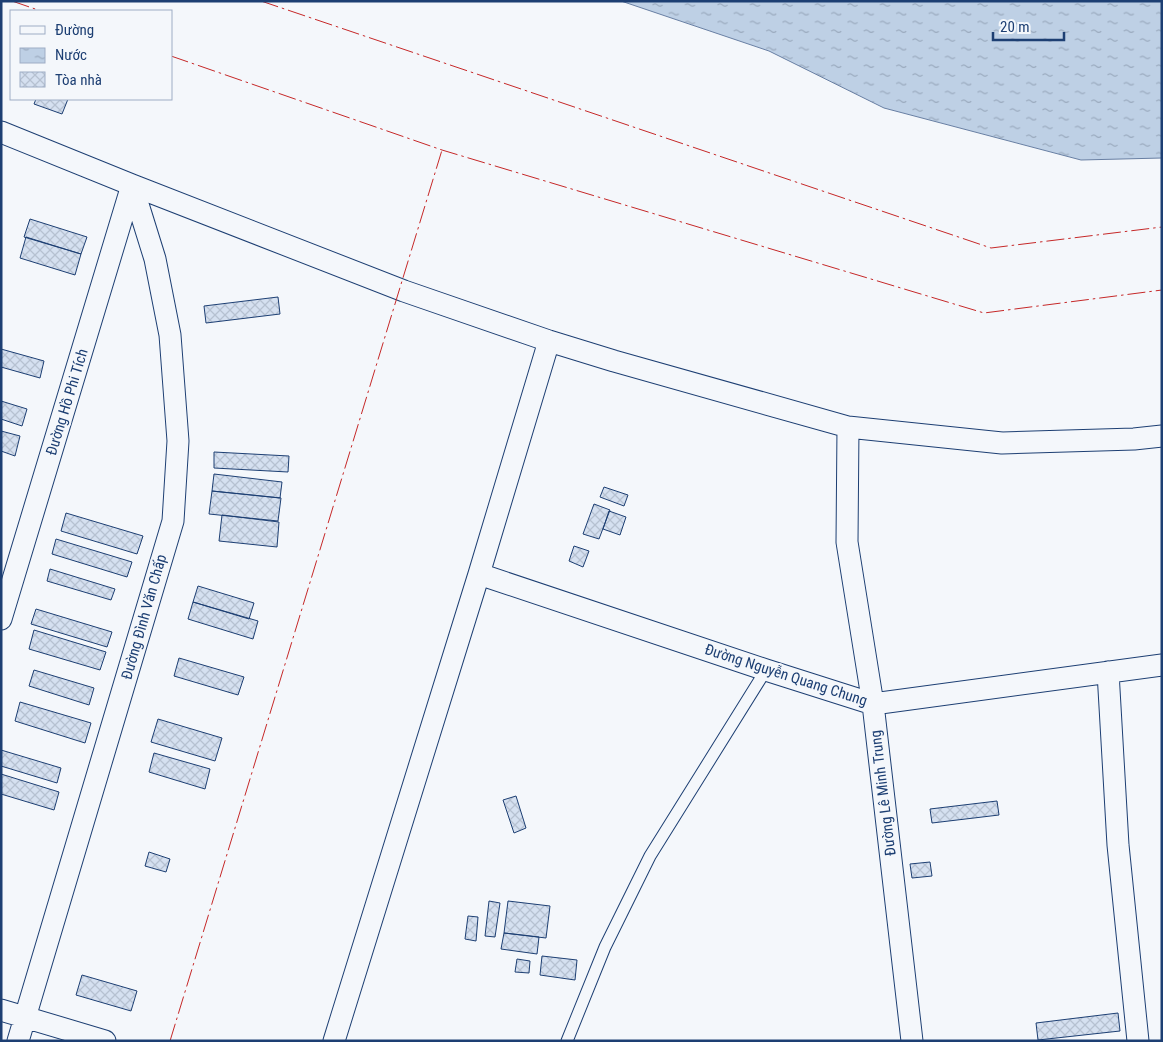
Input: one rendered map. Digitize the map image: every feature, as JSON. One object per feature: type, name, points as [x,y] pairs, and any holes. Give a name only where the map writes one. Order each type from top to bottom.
[{"type":"street","points":[[1,132],[404,291],[549,341],[614,361],[848,427],[1002,443],[1134,439],[1162,436]]},
{"type":"street","name":"Đường Hồ Phi Tích","points":[[1,619],[132,185]]},
{"type":"street","name":"Đường Đình Văn Chấp","points":[[18,1041],[173,521],[178,442],[170,336],[155,259],[132,185]]},
{"type":"street","points":[[334,1041],[549,341]]},
{"type":"street","name":"Đường Lê Minh Trung","points":[[848,427],[847,542],[873,704],[912,1041]]},
{"type":"street","name":"Đường Nguyễn Quang Chung","points":[[479,574],[873,704],[1162,665]]},
{"type":"street","points":[[1108,672],[1118,845],[1138,1041]]},
{"type":"street","points":[[1,1010],[105,1041]]},
{"type":"lane","points":[[566,1041],[605,947],[650,856],[766,670]]},
{"type":"water","points":[[621,1],[1162,1],[1162,158],[1081,160],[884,108],[769,51]]},
{"type":"building","points":[[36,100],[68,100],[62,114],[34,104]]},
{"type":"building","points":[[30,219],[87,237],[81,254],[24,237]]},
{"type":"building","points":[[26,237],[81,254],[75,275],[20,258]]},
{"type":"building","points":[[278,297],[280,314],[206,323],[204,306]]},
{"type":"building","points":[[1,349],[44,361],[40,378],[1,367]]},
{"type":"building","points":[[1,401],[27,409],[22,426],[1,419]]},
{"type":"building","points":[[1,431],[20,436],[15,456],[1,451]]},
{"type":"building","points":[[214,452],[289,456],[288,472],[214,468]]},
{"type":"building","points":[[214,474],[282,482],[280,498],[212,491]]},
{"type":"building","points":[[604,487],[628,495],[624,506],[600,497]]},
{"type":"building","points":[[212,491],[281,498],[278,521],[209,514]]},
{"type":"building","points":[[594,504],[610,510],[599,539],[583,534]]},
{"type":"building","points":[[609,511],[626,517],[620,535],[603,529]]},
{"type":"building","points":[[66,513],[143,536],[137,554],[61,531]]},
{"type":"building","points":[[222,515],[279,522],[277,547],[219,541]]},
{"type":"building","points":[[56,539],[132,562],[127,577],[52,554]]},
{"type":"building","points":[[574,546],[589,551],[583,567],[569,561]]},
{"type":"building","points":[[50,569],[115,589],[111,600],[47,581]]},
{"type":"building","points":[[198,586],[254,603],[249,619],[193,602]]},
{"type":"building","points":[[193,602],[258,621],[253,639],[188,619]]},
{"type":"building","points":[[36,609],[112,632],[107,647],[31,624]]},
{"type":"building","points":[[34,630],[106,652],[100,670],[29,649]]},
{"type":"building","points":[[179,658],[244,677],[238,695],[174,676]]},
{"type":"building","points":[[34,670],[94,688],[89,705],[29,686]]},
{"type":"building","points":[[20,702],[91,723],[85,743],[15,721]]},
{"type":"building","points":[[158,719],[222,738],[215,761],[151,742]]},
{"type":"building","points":[[1,750],[61,768],[57,783],[1,766]]},
{"type":"building","points":[[154,753],[210,769],[205,789],[149,772]]},
{"type":"building","points":[[1,774],[59,792],[54,810],[1,794]]},
{"type":"building","points":[[516,796],[526,828],[514,833],[503,800]]},
{"type":"building","points":[[997,801],[999,815],[932,823],[930,809]]},
{"type":"building","points":[[149,852],[170,859],[166,872],[145,866]]},
{"type":"building","points":[[930,862],[932,876],[912,878],[910,864]]},
{"type":"building","points":[[489,901],[500,903],[495,937],[485,936]]},
{"type":"building","points":[[508,901],[550,906],[546,938],[504,933]]},
{"type":"building","points":[[468,916],[478,917],[476,941],[465,939]]},
{"type":"building","points":[[504,933],[539,937],[537,954],[501,949]]},
{"type":"building","points":[[542,956],[577,960],[575,980],[540,975]]},
{"type":"building","points":[[517,959],[530,961],[529,973],[515,972]]},
{"type":"building","points":[[82,975],[137,991],[131,1011],[76,995]]},
{"type":"building","points":[[1118,1013],[1120,1031],[1038,1040],[1036,1023]]},
{"type":"power","points":[[12,1],[38,10]]},
{"type":"power","points":[[261,1],[991,248],[1162,227]]},
{"type":"power","points":[[172,56],[442,150],[984,313],[1162,290]]},
{"type":"power","points":[[170,1041],[442,150]]}]
